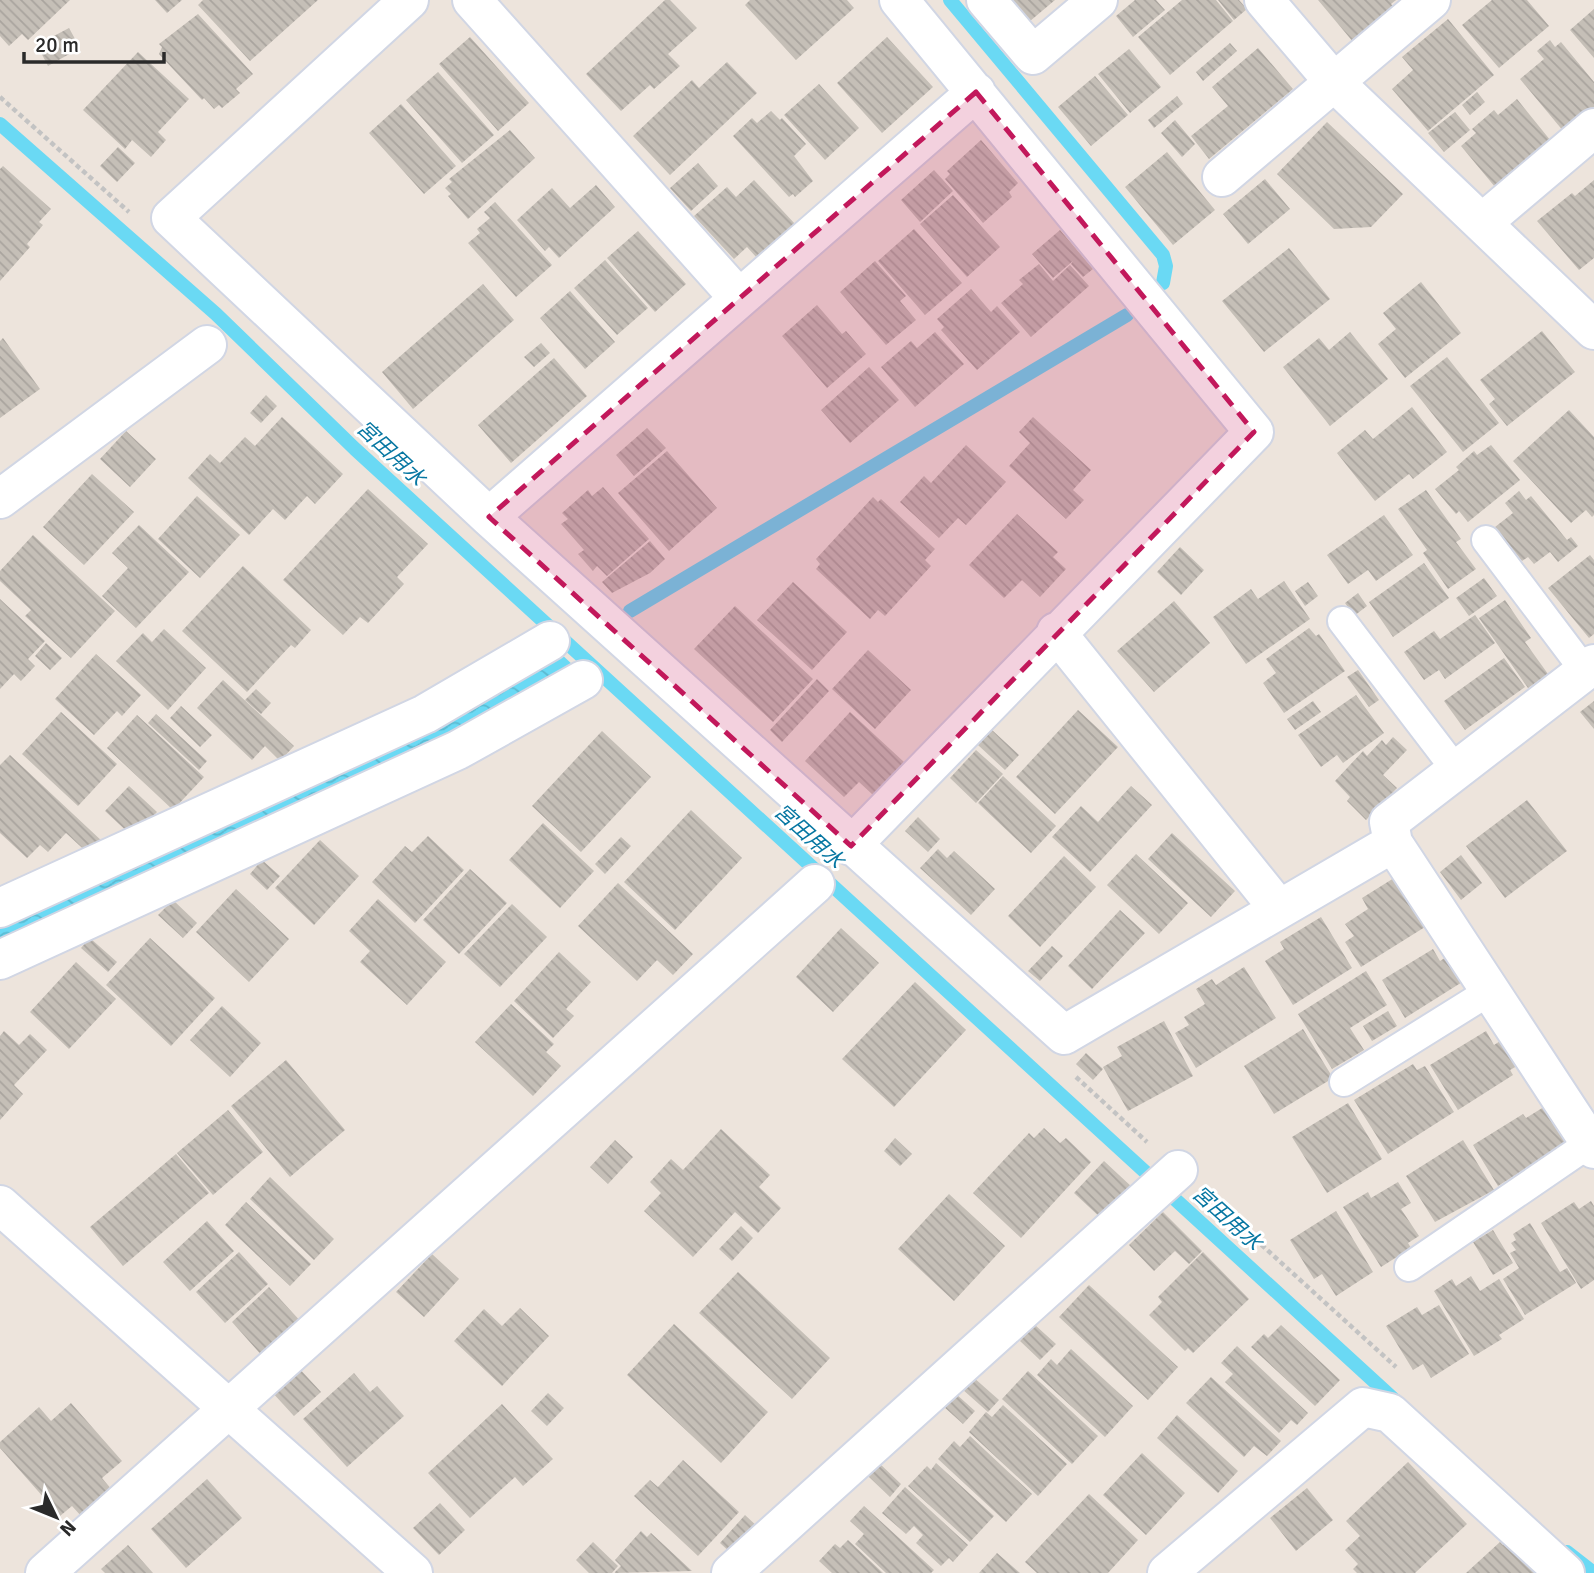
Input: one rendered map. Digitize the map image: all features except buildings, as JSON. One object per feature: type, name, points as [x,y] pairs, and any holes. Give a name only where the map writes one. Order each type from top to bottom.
[{"type":"street","points":[[409,0],[171,218],[489,517],[851,846],[1064,1035],[1393,843]]},
{"type":"street","points":[[472,0],[738,297]]},
{"type":"street","points":[[851,846],[1056,632],[1254,432],[898,0]]},
{"type":"street","points":[[986,0],[1033,55],[1098,0]]},
{"type":"street","points":[[1265,0],[1334,82],[1594,330]]},
{"type":"street","points":[[1222,177],[1431,0]]},
{"type":"street","points":[[489,517],[976,92]]},
{"type":"street","points":[[1482,223],[1594,128]]},
{"type":"street","points":[[0,499],[207,345]]},
{"type":"street","points":[[1056,632],[1279,909]]},
{"type":"street","points":[[0,908],[425,714],[550,641]]},
{"type":"street","points":[[1590,668],[1389,822],[1393,843],[1592,1146]]},
{"type":"street","points":[[0,960],[458,750],[583,680]]},
{"type":"street","points":[[45,1573],[815,884]]},
{"type":"street","points":[[731,1573],[1166,1181]]},
{"type":"street","points":[[0,1205],[413,1573]]},
{"type":"street","points":[[1167,1573],[1363,1407],[1390,1413],[1565,1573]]},
{"type":"lane","points":[[1486,540],[1590,668]]},
{"type":"lane","points":[[1342,621],[1456,770]]},
{"type":"lane","points":[[1344,1082],[1490,991]]},
{"type":"lane","points":[[1409,1267],[1592,1146]]},
{"type":"path","points":[[0,97],[142,223],[171,218]]},
{"type":"path","points":[[1064,1035],[1064,1067],[1166,1181],[1399,1370]]},
{"type":"highlighted area","points":[[976,92],[1254,432],[851,846],[489,517]]},
{"type":"water","points":[[558,651],[575,667],[441,742],[0,945],[0,922]]},
{"type":"waterway","points":[[950,0],[1163,255],[1166,266],[1163,283]]},
{"type":"waterway","name":"宮田用水","points":[[0,124],[216,314],[355,449],[1400,1405]]},
{"type":"waterway","points":[[630,611],[1127,315]]},
{"type":"waterway","name":"宮田用水","points":[[1567,1552],[1594,1573]]}]
